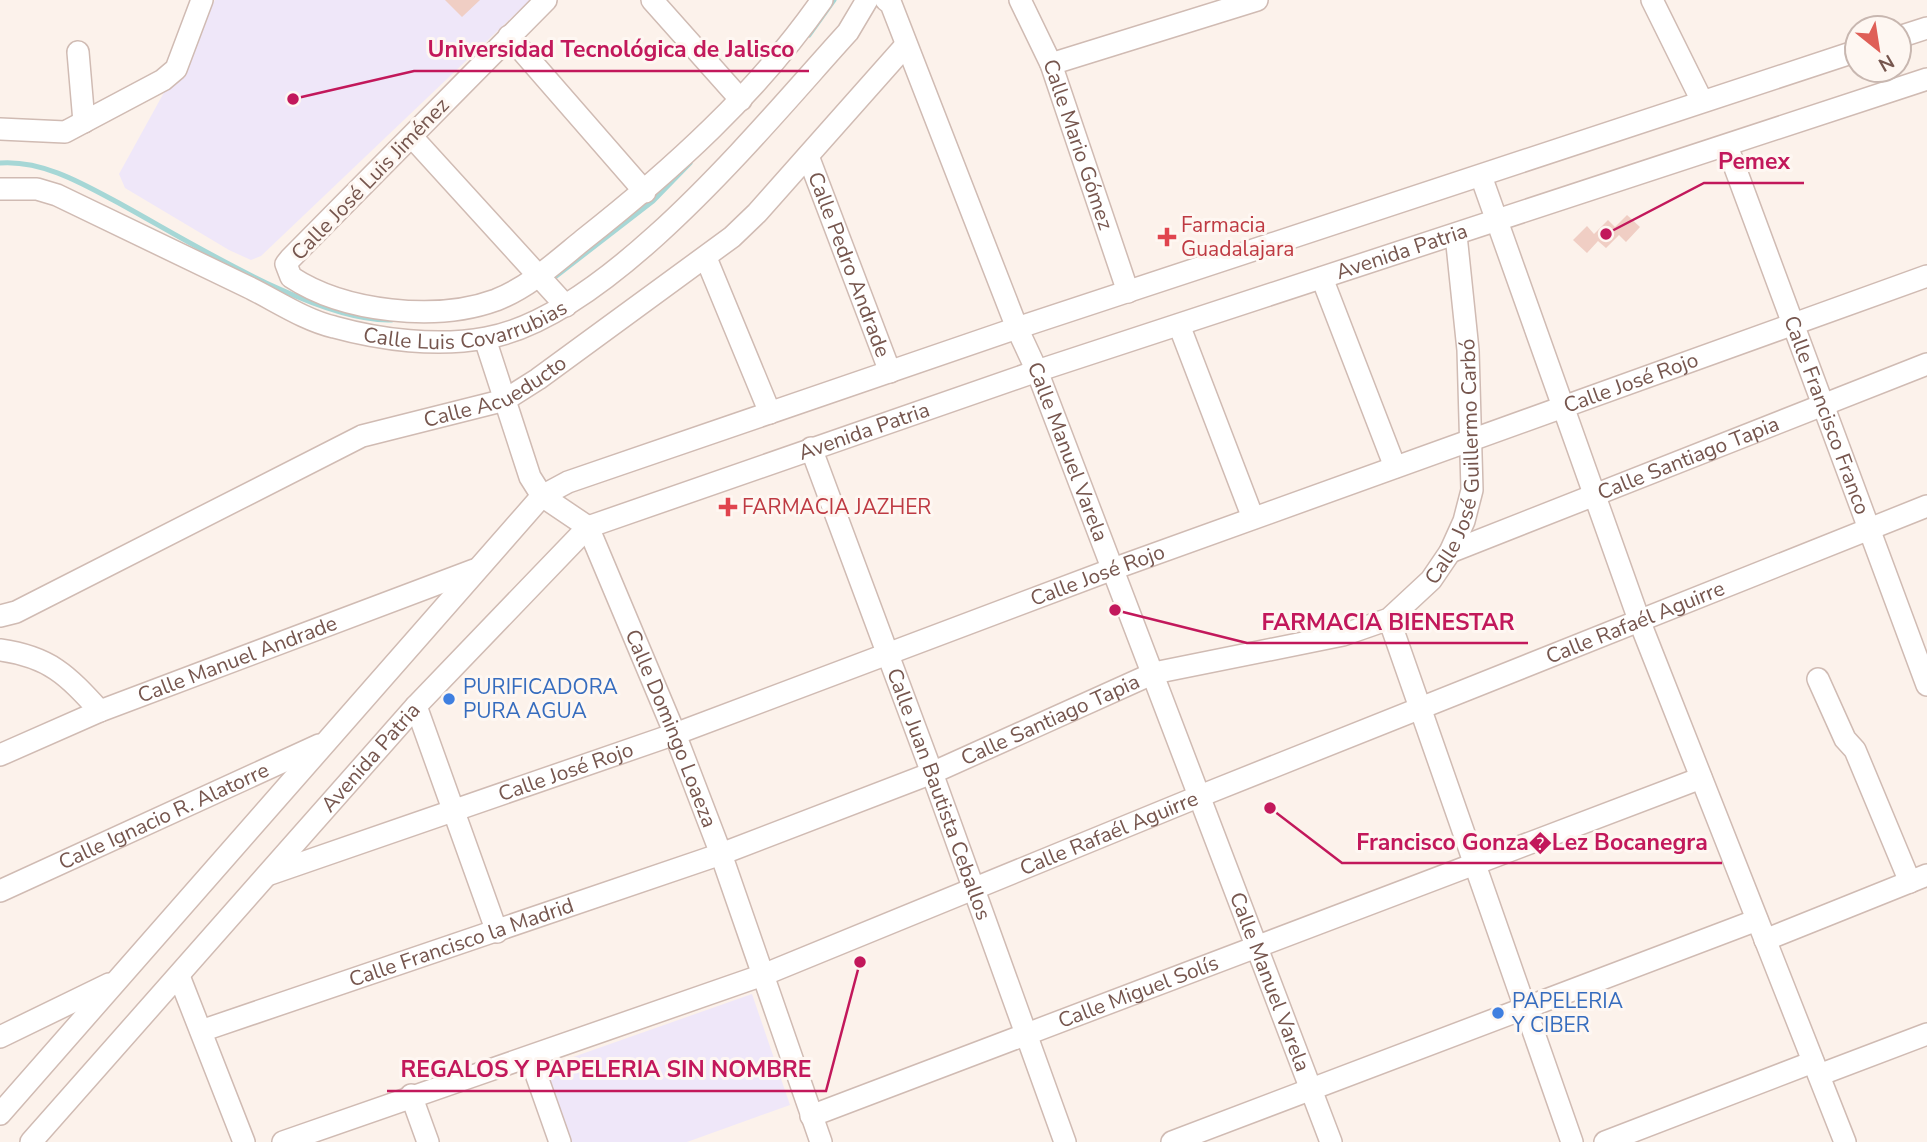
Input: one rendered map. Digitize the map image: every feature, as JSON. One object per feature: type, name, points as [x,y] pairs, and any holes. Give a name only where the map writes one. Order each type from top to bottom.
[{"type":"street","points":[[0,129],[65,132],[163,80],[176,69],[202,0]]},
{"type":"street","name":"Calle José Luis Jiménez","points":[[546,0],[290,259],[287,270],[297,281],[351,303],[369,307],[460,309],[550,290]]},
{"type":"street","points":[[652,0],[741,100]]},
{"type":"street","points":[[412,136],[550,290],[645,192],[741,100],[799,33],[822,0]]},
{"type":"street","name":"Calle Luis Covarrubias","points":[[848,32],[867,0]]},
{"type":"street","name":"Calle Mario Gómez","points":[[1020,0],[1051,64],[1128,292]]},
{"type":"street","points":[[1051,64],[1257,0]]},
{"type":"street","points":[[1652,0],[1702,101]]},
{"type":"street","name":"Calle Luis Covarrubias","points":[[0,189],[37,189],[57,195],[332,327],[409,342],[485,339],[526,326],[550,290],[628,258],[697,197],[848,32],[890,1]]},
{"type":"street","name":"Calle Manuel Varela","points":[[890,1],[1154,673],[1331,1142]]},
{"type":"street","points":[[509,36],[645,192]]},
{"type":"street","name":"Calle Acueducto","points":[[0,616],[16,612],[362,436],[505,400],[706,258],[757,213],[906,45]]},
{"type":"street","points":[[78,52],[84,122]]},
{"type":"street","name":"Avenida Patria","points":[[0,1114],[542,496],[568,482],[1017,328],[1843,56]]},
{"type":"street","name":"Avenida Patria","points":[[31,1142],[416,706],[588,527],[1037,371],[1927,79]]},
{"type":"street","name":"Calle Francisco Franco","points":[[1727,146],[1867,530],[1927,684]]},
{"type":"street","name":"Calle Pedro Andrade","points":[[808,156],[890,372]]},
{"type":"street","points":[[1481,176],[1639,620],[1845,1142]]},
{"type":"street","name":"Calle José Guillermo Carbó","points":[[1389,619],[1431,580],[1450,552],[1464,520],[1472,490],[1468,350],[1456,235]]},
{"type":"street","points":[[706,258],[770,413]]},
{"type":"street","name":"Calle José Rojo","points":[[268,875],[675,734],[1113,569],[1927,276]]},
{"type":"street","points":[[1322,278],[1395,467]]},
{"type":"street","points":[[1179,325],[1253,518]]},
{"type":"street","points":[[485,339],[530,477],[542,496],[588,527]]},
{"type":"street","name":"Calle Santiago Tapia","points":[[1450,552],[1927,364]]},
{"type":"street","name":"Calle Juan Bautista Ceballos","points":[[811,448],[1065,1142]]},
{"type":"street","name":"Calle Rafaél Aguirre","points":[[293,1140],[411,1095],[530,1057],[763,975],[1199,796],[1927,506]]},
{"type":"street","name":"Calle Domingo Loaeza","points":[[588,527],[675,734],[721,854],[821,1142]]},
{"type":"street","name":"Calle Manuel Andrade","points":[[0,755],[100,711],[478,569]]},
{"type":"street","points":[[1389,619],[1572,1142]]},
{"type":"street","name":"Calle Santiago Tapia","points":[[721,854],[932,773],[1154,673],[1343,635],[1389,619]]},
{"type":"street","points":[[0,650],[26,654],[51,664],[69,677],[100,711]]},
{"type":"street","points":[[1172,1142],[1523,1008],[1918,878],[1855,750],[1844,739],[1818,679]]},
{"type":"street","points":[[416,706],[498,932]]},
{"type":"street","name":"Calle Ignacio R. Alatorre","points":[[0,891],[327,741]]},
{"type":"street","name":"Calle Miguel Solís","points":[[811,1116],[1701,778]]},
{"type":"street","name":"Calle Francisco la Madrid","points":[[201,1031],[721,854]]},
{"type":"street","points":[[179,975],[244,1142]]},
{"type":"street","points":[[0,1037],[117,980]]},
{"type":"street","points":[[1605,1142],[1816,1068],[1927,1034]]},
{"type":"street","points":[[530,1057],[559,1142]]},
{"type":"street","points":[[411,1095],[428,1142]]},
{"type":"shaded area","points":[[215,0],[530,0],[261,256],[251,260],[229,250],[125,188],[119,174]]},
{"type":"shaded area","points":[[752,994],[790,1105],[687,1142],[568,1142],[542,1068]]},
{"type":"building","points":[[445,0],[480,0],[462,17]]},
{"type":"building","points":[[1627,215],[1640,227],[1626,242],[1619,235],[1606,248],[1598,241],[1587,253],[1573,240],[1587,226],[1594,234],[1608,220],[1615,227]]},
{"type":"waterway","points":[[809,35],[834,0]]},
{"type":"waterway","points":[[0,163],[30,165],[74,180],[251,276],[326,308],[361,317],[392,320]]},
{"type":"waterway","points":[[551,280],[653,201],[690,163]]},
{"type":"place","name":"Universidad Tecnológica de Jalisco","points":[[293,99]]},
{"type":"place","name":"Pemex","points":[[1606,234]]},
{"type":"place","name":"Farmacia Guadalajara","points":[[1167,237]]},
{"type":"place","name":"FARMACIA JAZHER","points":[[728,507]]},
{"type":"place","name":"FARMACIA BIENESTAR","points":[[1115,610]]},
{"type":"place","name":"PURIFICADORA PURA AGUA","points":[[449,699]]},
{"type":"place","name":"Francisco Gonza�Lez Bocanegra","points":[[1270,808]]},
{"type":"place","name":"REGALOS Y PAPELERIA SIN NOMBRE","points":[[860,962]]},
{"type":"place","name":"PAPELERIA Y CIBER","points":[[1498,1013]]}]
